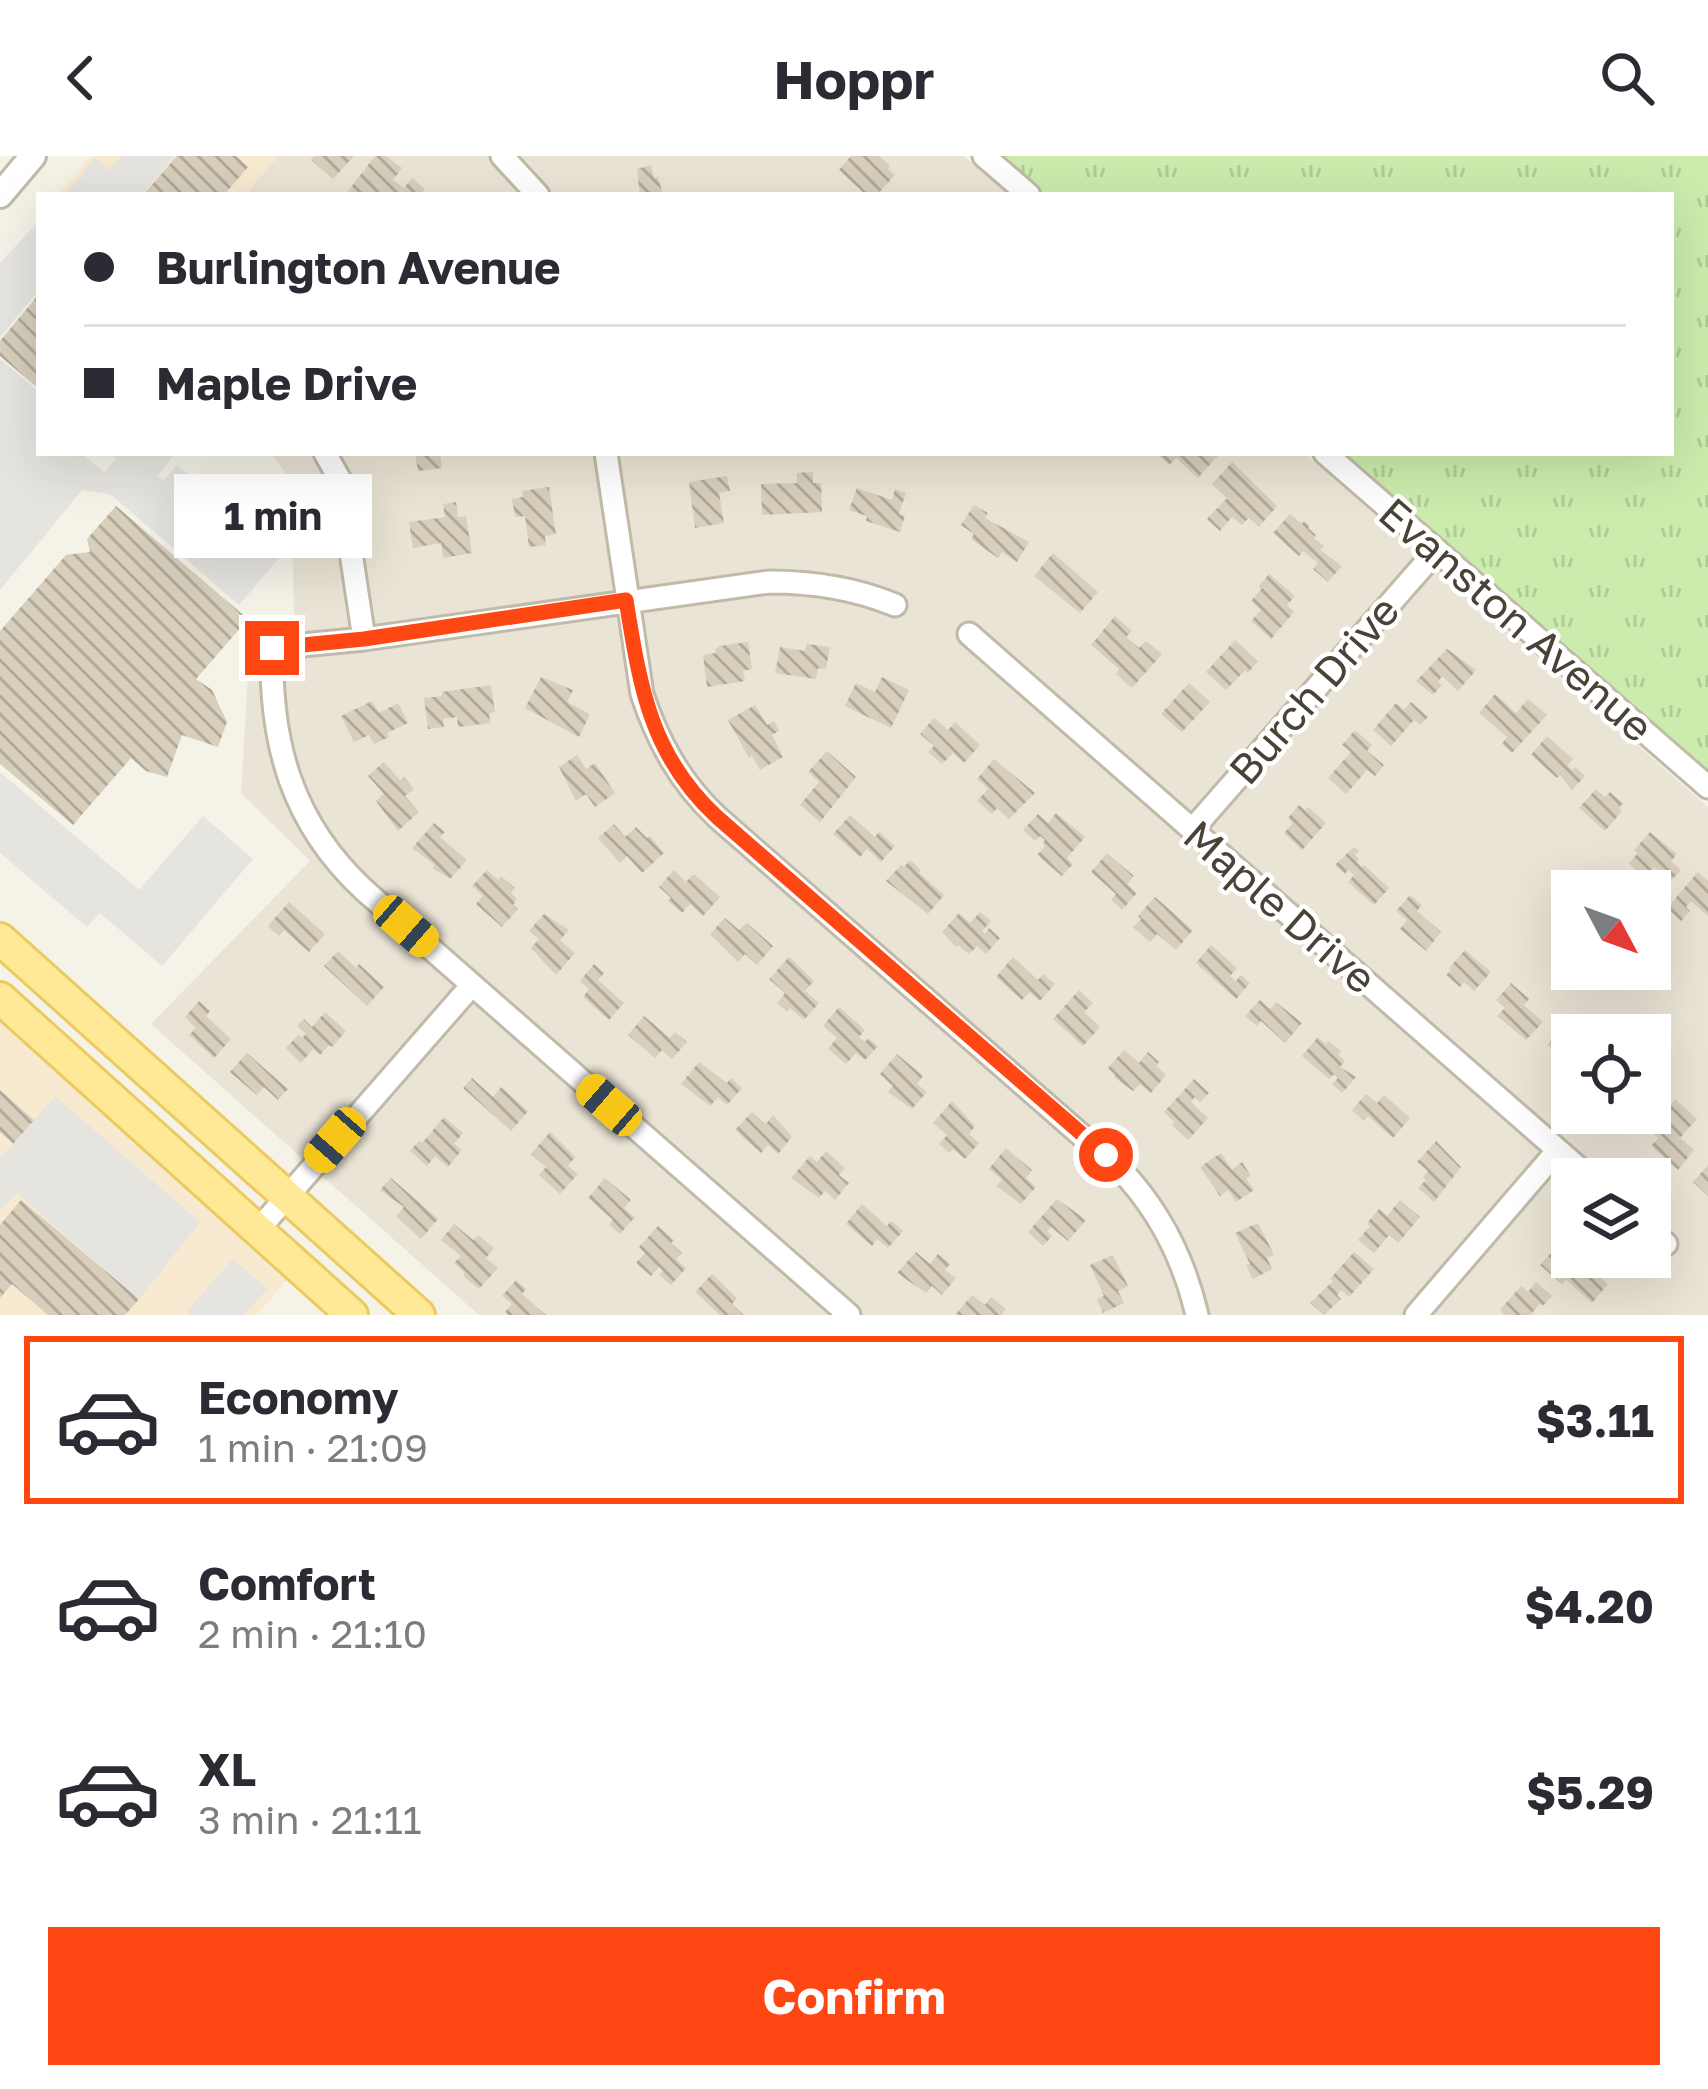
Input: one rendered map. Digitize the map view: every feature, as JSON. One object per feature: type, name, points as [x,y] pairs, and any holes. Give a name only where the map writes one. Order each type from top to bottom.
[{"type":"main road","points":[[0,939],[419,1315]]},
{"type":"main road","points":[[0,998],[352,1315]]},
{"type":"street","points":[[0,195],[34,156]]},
{"type":"street","points":[[502,156],[535,192]]},
{"type":"street","points":[[984,156],[1026,192]]},
{"type":"street","points":[[327,456],[340,480],[364,639]]},
{"type":"street","points":[[606,456],[638,674],[651,722],[691,790],[1120,1169],[1167,1232],[1184,1268],[1197,1315]]},
{"type":"street","name":"Evanston Avenue","points":[[1328,456],[1708,787]]},
{"type":"street","name":"Burch Drive","points":[[1192,830],[1437,550]]},
{"type":"street","points":[[849,1315],[357,883],[330,854],[290,786],[272,648],[742,584],[783,582],[840,588],[895,605]]},
{"type":"street","name":"Maple Drive","points":[[969,634],[1567,1158]]},
{"type":"street","points":[[257,1231],[472,985]]},
{"type":"street","points":[[1416,1315],[1558,1150]]},
{"type":"shaded area","points":[[91,156],[278,156],[248,192],[59,192]]},
{"type":"shaded area","points":[[121,156],[175,156],[144,192],[67,192],[95,158],[109,170]]},
{"type":"shaded area","points":[[278,156],[964,156],[1006,192],[248,192]]},
{"type":"shaded area","points":[[36,224],[36,294],[0,337],[0,263]]},
{"type":"shaded area","points":[[0,359],[36,389],[36,456],[85,456],[104,472],[116,459],[113,456],[174,456],[157,476],[164,480],[177,465],[282,555],[239,605],[110,494],[82,490],[0,590]]},
{"type":"shaded area","points":[[272,456],[1307,456],[1708,807],[1708,1315],[479,1315],[151,1024],[310,861],[241,793],[250,643],[294,618],[291,479]]},
{"type":"shaded area","points":[[0,772],[139,890],[203,816],[253,859],[162,966],[100,913],[87,927],[0,853]]},
{"type":"shaded area","points":[[0,1010],[289,1278],[256,1315],[0,1315]]},
{"type":"shaded area","points":[[55,1096],[200,1222],[139,1299],[16,1193],[0,1211],[0,1154]]},
{"type":"shaded area","points":[[233,1259],[267,1289],[244,1315],[186,1312]]},
{"type":"green space","points":[[984,156],[1708,156],[1708,788],[1327,456],[1674,456],[1674,192],[1026,192]]},
{"type":"building","points":[[177,156],[236,156],[248,167],[227,192],[146,192]]},
{"type":"building","points":[[314,156],[354,156],[333,179],[311,160]]},
{"type":"building","points":[[375,156],[386,156],[402,168],[393,180],[404,188],[412,178],[425,189],[422,192],[347,192]]},
{"type":"building","points":[[851,156],[879,156],[895,175],[880,192],[863,192],[839,170]]},
{"type":"building","points":[[651,165],[662,192],[640,192],[637,169]]},
{"type":"building","points":[[36,298],[36,386],[0,356],[0,341]]},
{"type":"building","points":[[416,456],[440,456],[442,468],[418,471]]},
{"type":"building","points":[[1159,456],[1217,456],[1198,478],[1176,458],[1169,465]]},
{"type":"building","points":[[1232,462],[1277,506],[1259,527],[1249,518],[1241,525],[1232,517],[1220,531],[1207,519],[1227,498],[1212,484]]},
{"type":"building","points":[[813,472],[813,483],[821,483],[822,512],[762,515],[761,484],[797,483],[797,473]]},
{"type":"building","points":[[727,476],[730,491],[719,493],[724,523],[695,528],[689,482]]},
{"type":"building","points":[[549,487],[556,534],[545,536],[546,545],[529,547],[525,516],[515,517],[512,499],[523,497],[522,491]]},
{"type":"building","points":[[857,488],[892,500],[895,489],[906,493],[899,514],[905,516],[900,532],[849,510]]},
{"type":"building","points":[[456,502],[458,517],[466,516],[472,553],[443,558],[441,543],[413,548],[409,522],[445,517],[443,504]]},
{"type":"building","points":[[974,505],[988,513],[985,518],[1029,542],[1017,562],[1002,552],[998,558],[971,539],[974,534],[961,525]]},
{"type":"building","points":[[116,506],[248,619],[196,679],[212,690],[227,722],[218,747],[182,735],[167,777],[146,771],[131,758],[73,825],[0,764],[0,631],[66,555],[90,552],[87,539]]},
{"type":"building","points":[[1290,514],[1310,526],[1314,538],[1324,546],[1320,550],[1342,566],[1328,582],[1313,569],[1318,563],[1303,551],[1299,556],[1273,533]]},
{"type":"building","points":[[1053,553],[1098,592],[1080,613],[1034,576]]},
{"type":"building","points":[[1269,574],[1295,596],[1287,605],[1294,612],[1271,639],[1251,621],[1261,610],[1251,601]]},
{"type":"building","points":[[1115,616],[1132,631],[1126,637],[1139,648],[1146,641],[1162,654],[1132,688],[1116,674],[1119,669],[1091,645]]},
{"type":"building","points":[[1235,640],[1258,661],[1226,690],[1206,672]]},
{"type":"building","points":[[748,642],[752,669],[743,671],[745,681],[707,687],[703,655],[716,653],[720,646]]},
{"type":"building","points":[[807,644],[830,647],[826,669],[818,668],[816,679],[775,673],[780,647],[805,651]]},
{"type":"building","points":[[1447,649],[1476,670],[1458,691],[1442,676],[1438,682],[1442,685],[1433,695],[1416,681]]},
{"type":"building","points":[[541,677],[573,690],[567,702],[590,714],[579,737],[525,708]]},
{"type":"building","points":[[882,677],[909,690],[891,728],[845,706],[856,683],[875,692]]},
{"type":"building","points":[[1189,683],[1210,702],[1182,732],[1161,714]]},
{"type":"building","points":[[491,685],[495,712],[489,713],[490,723],[458,727],[457,717],[443,719],[444,727],[428,729],[424,698]]},
{"type":"building","points":[[1495,694],[1516,713],[1528,699],[1547,715],[1512,753],[1502,744],[1507,737],[1479,713]]},
{"type":"building","points":[[372,701],[379,713],[398,703],[408,723],[374,744],[369,735],[354,742],[341,716]]},
{"type":"building","points":[[1411,702],[1428,717],[1420,725],[1414,720],[1391,746],[1373,730],[1396,703],[1404,710]]},
{"type":"building","points":[[755,705],[767,725],[774,721],[779,731],[772,735],[783,757],[760,770],[728,720]]},
{"type":"building","points":[[934,718],[948,730],[955,722],[980,745],[964,763],[953,753],[942,764],[928,752],[934,746],[920,734]]},
{"type":"building","points":[[1355,730],[1372,745],[1367,751],[1384,765],[1375,776],[1367,770],[1346,794],[1328,778],[1351,752],[1342,745]]},
{"type":"building","points":[[1547,736],[1573,759],[1567,766],[1585,776],[1572,790],[1560,775],[1557,778],[1531,755]]},
{"type":"building","points":[[827,751],[856,777],[820,822],[800,805],[819,782],[808,772]]},
{"type":"building","points":[[577,755],[586,769],[595,763],[615,793],[595,807],[586,794],[576,801],[559,767]]},
{"type":"building","points":[[994,759],[1035,793],[1009,819],[997,808],[992,814],[977,801],[988,789],[977,779]]},
{"type":"building","points":[[384,762],[414,789],[405,796],[419,812],[398,831],[376,801],[384,794],[368,776]]},
{"type":"building","points":[[1596,789],[1605,797],[1610,792],[1623,803],[1605,831],[1579,808]]},
{"type":"building","points":[[1299,805],[1326,823],[1302,850],[1284,833]]},
{"type":"building","points":[[1056,813],[1085,837],[1067,858],[1073,864],[1062,876],[1037,855],[1045,840],[1040,836],[1035,841],[1023,830],[1038,814],[1048,823]]},
{"type":"building","points":[[850,815],[875,837],[879,832],[895,846],[881,862],[867,849],[860,857],[833,834]]},
{"type":"building","points":[[434,823],[445,832],[440,837],[467,860],[450,879],[412,848]]},
{"type":"building","points":[[614,824],[625,837],[636,827],[664,853],[642,873],[627,856],[620,863],[598,838]]},
{"type":"building","points":[[1650,832],[1677,854],[1671,861],[1681,870],[1671,881],[1671,870],[1635,870],[1629,863],[1638,853],[1634,850]]},
{"type":"building","points":[[1354,847],[1359,851],[1357,862],[1389,888],[1374,905],[1348,882],[1354,875],[1335,865]]},
{"type":"building","points":[[1107,853],[1134,876],[1127,884],[1137,893],[1122,910],[1111,900],[1116,894],[1091,872]]},
{"type":"building","points":[[910,860],[944,895],[928,914],[886,881]]},
{"type":"building","points":[[487,870],[515,888],[511,893],[518,909],[502,927],[476,904],[483,896],[472,886]]},
{"type":"building","points":[[674,870],[686,882],[694,874],[720,897],[703,916],[690,904],[682,913],[659,887]]},
{"type":"building","points":[[1698,872],[1708,881],[1708,916],[1691,901],[1681,921],[1671,912],[1671,903]]},
{"type":"building","points":[[1410,895],[1422,905],[1417,911],[1441,932],[1426,951],[1400,929],[1407,920],[1396,911]]},
{"type":"building","points":[[1155,897],[1193,930],[1176,950],[1157,934],[1150,942],[1133,927]]},
{"type":"building","points":[[289,902],[325,934],[309,952],[284,930],[279,936],[268,926]]},
{"type":"building","points":[[980,912],[991,921],[982,931],[985,934],[989,928],[1000,938],[986,954],[977,946],[969,954],[942,932],[959,913],[970,923]]},
{"type":"building","points":[[544,914],[569,930],[560,940],[575,953],[556,975],[531,948],[539,939],[529,931]]},
{"type":"building","points":[[725,918],[739,930],[747,923],[773,946],[757,965],[745,954],[738,962],[710,934]]},
{"type":"building","points":[[1211,945],[1237,968],[1230,976],[1236,981],[1241,975],[1250,983],[1236,999],[1196,963]]},
{"type":"building","points":[[1465,950],[1491,972],[1474,991],[1446,975]]},
{"type":"building","points":[[338,951],[384,987],[367,1006],[324,966]]},
{"type":"building","points":[[789,957],[814,981],[805,991],[819,1003],[804,1020],[777,1003],[785,993],[769,979]]},
{"type":"building","points":[[1013,957],[1038,980],[1043,974],[1055,984],[1040,1001],[1030,992],[1022,1000],[996,977]]},
{"type":"building","points":[[594,964],[604,973],[598,980],[624,1003],[609,1020],[583,997],[589,989],[580,981]]},
{"type":"building","points":[[1511,983],[1529,999],[1524,1005],[1543,1022],[1526,1040],[1497,1016],[1505,1008],[1496,1000]]},
{"type":"building","points":[[1079,990],[1093,1003],[1084,1012],[1100,1027],[1083,1046],[1053,1019]]},
{"type":"building","points":[[1260,1000],[1270,1009],[1276,1002],[1302,1023],[1285,1043],[1261,1021],[1257,1026],[1245,1016]]},
{"type":"building","points":[[199,1001],[210,1011],[206,1016],[231,1039],[214,1058],[189,1035],[196,1028],[185,1017]]},
{"type":"building","points":[[839,1007],[865,1030],[859,1037],[878,1046],[865,1060],[856,1053],[846,1064],[828,1049],[837,1038],[823,1026]]},
{"type":"building","points":[[325,1012],[346,1031],[332,1047],[320,1055],[313,1049],[301,1063],[286,1048],[299,1034],[302,1038],[306,1034],[297,1026],[304,1019],[312,1027]]},
{"type":"building","points":[[644,1016],[670,1038],[675,1032],[687,1042],[672,1059],[662,1050],[655,1058],[628,1035]]},
{"type":"building","points":[[1318,1037],[1341,1051],[1338,1055],[1345,1061],[1340,1067],[1356,1077],[1342,1093],[1332,1084],[1338,1078],[1334,1074],[1329,1079],[1302,1056]]},
{"type":"building","points":[[1124,1050],[1139,1063],[1148,1052],[1159,1062],[1156,1066],[1166,1075],[1151,1093],[1140,1084],[1133,1091],[1108,1068]]},
{"type":"building","points":[[247,1053],[288,1089],[278,1100],[264,1087],[257,1095],[230,1072]]},
{"type":"building","points":[[897,1054],[923,1076],[917,1084],[927,1092],[912,1109],[888,1092],[893,1086],[880,1074]]},
{"type":"building","points":[[699,1062],[742,1088],[727,1105],[718,1097],[710,1106],[681,1084]]},
{"type":"building","points":[[472,1078],[493,1097],[501,1087],[528,1111],[511,1131],[463,1088]]},
{"type":"building","points":[[1194,1079],[1209,1093],[1200,1102],[1195,1097],[1191,1102],[1208,1118],[1188,1140],[1164,1112]]},
{"type":"building","points":[[0,1090],[34,1120],[13,1144],[0,1132]]},
{"type":"building","points":[[1366,1094],[1377,1103],[1384,1095],[1410,1118],[1393,1138],[1368,1116],[1364,1121],[1352,1110]]},
{"type":"building","points":[[1675,1099],[1697,1119],[1680,1138],[1694,1150],[1678,1170],[1671,1158],[1651,1146],[1658,1138],[1654,1134],[1671,1134]]},
{"type":"building","points":[[952,1101],[975,1126],[969,1134],[979,1143],[965,1159],[939,1144],[947,1135],[933,1123]]},
{"type":"building","points":[[752,1112],[766,1124],[773,1115],[792,1137],[778,1154],[768,1145],[761,1153],[735,1130]]},
{"type":"building","points":[[444,1117],[463,1133],[454,1144],[462,1150],[448,1167],[435,1156],[427,1166],[410,1151]]},
{"type":"building","points":[[550,1132],[575,1157],[568,1166],[578,1174],[560,1194],[539,1175],[546,1167],[531,1154]]},
{"type":"building","points":[[1436,1141],[1461,1167],[1434,1202],[1418,1188],[1428,1171],[1417,1162]]},
{"type":"building","points":[[1006,1148],[1032,1170],[1026,1178],[1036,1187],[1021,1204],[996,1186],[1002,1180],[989,1169]]},
{"type":"building","points":[[826,1151],[845,1168],[839,1175],[849,1183],[835,1200],[825,1191],[819,1198],[791,1178],[810,1156],[817,1162]]},
{"type":"building","points":[[1221,1153],[1232,1170],[1242,1162],[1251,1176],[1246,1178],[1254,1190],[1236,1202],[1228,1190],[1220,1196],[1200,1167]]},
{"type":"building","points":[[1708,1165],[1708,1196],[1693,1182]]},
{"type":"building","points":[[391,1178],[438,1219],[421,1239],[396,1216],[404,1207],[380,1190]]},
{"type":"building","points":[[605,1178],[631,1200],[624,1208],[635,1217],[620,1234],[609,1225],[613,1220],[588,1198]]},
{"type":"building","points":[[1057,1199],[1086,1220],[1068,1241],[1051,1227],[1047,1231],[1052,1236],[1043,1246],[1028,1232]]},
{"type":"building","points":[[21,1200],[139,1299],[125,1315],[48,1315],[12,1284],[0,1298],[0,1225]]},
{"type":"building","points":[[1400,1200],[1420,1217],[1398,1243],[1389,1235],[1374,1253],[1358,1240],[1379,1209],[1387,1216]]},
{"type":"building","points":[[862,1204],[887,1226],[891,1221],[903,1231],[888,1248],[877,1239],[872,1246],[846,1224]]},
{"type":"building","points":[[1258,1223],[1274,1255],[1267,1258],[1272,1269],[1253,1279],[1235,1233]]},
{"type":"building","points":[[454,1224],[473,1240],[478,1235],[494,1248],[486,1258],[498,1268],[479,1289],[454,1263],[461,1256],[441,1240]]},
{"type":"building","points":[[658,1226],[674,1240],[671,1243],[682,1253],[676,1259],[686,1268],[671,1285],[659,1275],[663,1271],[659,1267],[651,1276],[636,1263],[645,1253],[639,1247]]},
{"type":"building","points":[[916,1252],[930,1264],[938,1254],[950,1264],[945,1270],[956,1278],[942,1295],[932,1286],[926,1293],[897,1273]]},
{"type":"building","points":[[1354,1252],[1374,1269],[1349,1297],[1341,1290],[1337,1295],[1341,1299],[1324,1315],[1310,1303]]},
{"type":"building","points":[[1551,1253],[1551,1274],[1540,1265]]},
{"type":"building","points":[[1113,1255],[1128,1286],[1118,1291],[1124,1303],[1103,1313],[1097,1299],[1104,1296],[1090,1265]]},
{"type":"building","points":[[712,1274],[737,1298],[732,1304],[744,1315],[720,1315],[695,1292]]},
{"type":"building","points":[[1555,1278],[1601,1278],[1608,1284],[1592,1303],[1566,1280],[1562,1284]]},
{"type":"building","points":[[516,1280],[526,1289],[522,1294],[546,1315],[505,1312],[512,1304],[502,1296]]},
{"type":"building","points":[[1536,1282],[1552,1296],[1543,1306],[1530,1315],[1505,1315],[1500,1310],[1521,1286],[1528,1292]]},
{"type":"building","points":[[972,1295],[985,1305],[991,1297],[1006,1309],[1001,1315],[955,1315]]},
{"type":"route","points":[[272,648],[626,600],[651,722],[691,790],[1106,1155]]}]
